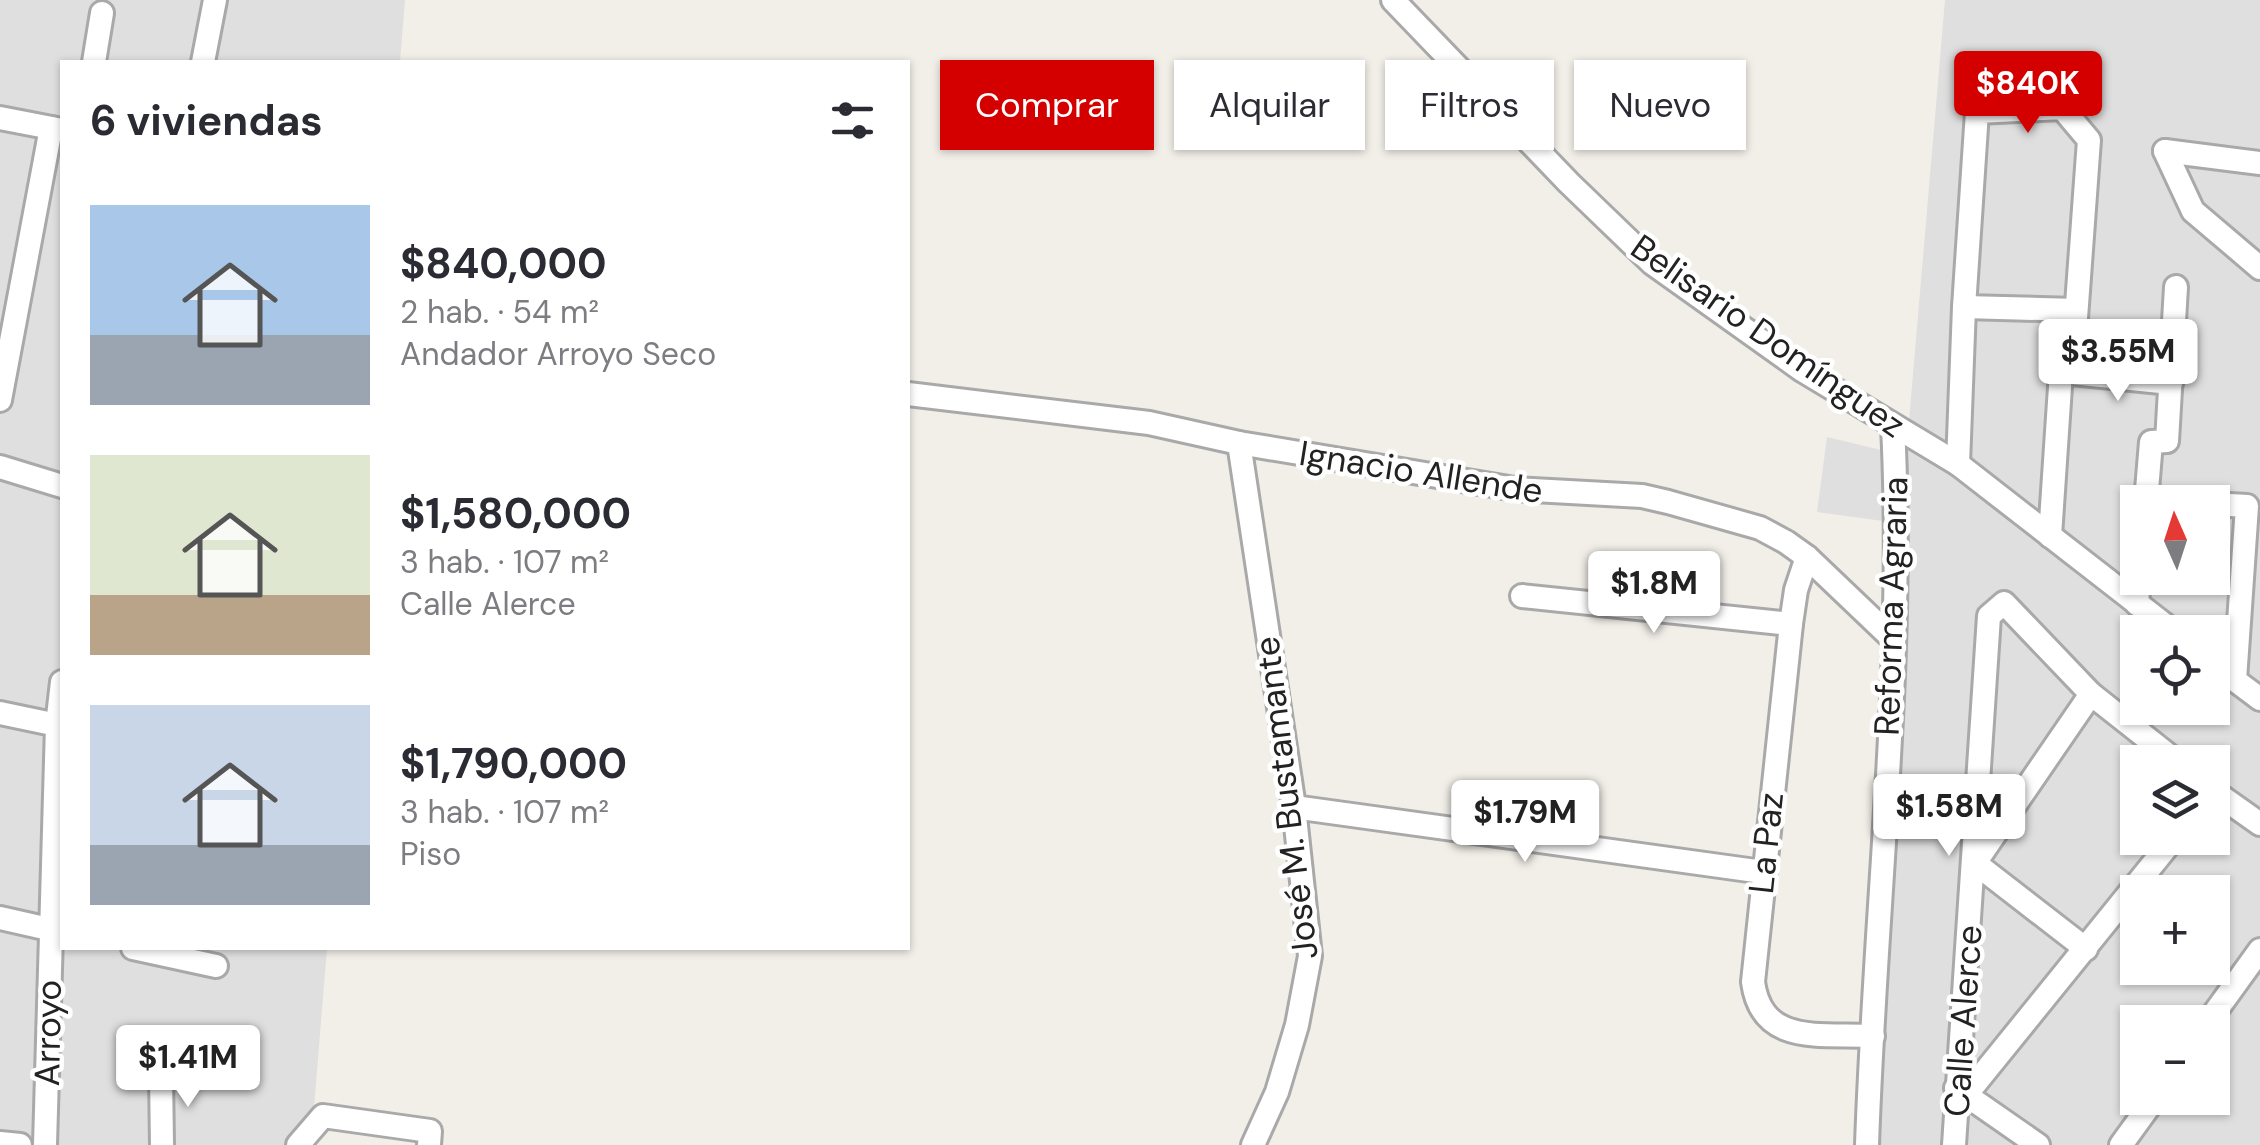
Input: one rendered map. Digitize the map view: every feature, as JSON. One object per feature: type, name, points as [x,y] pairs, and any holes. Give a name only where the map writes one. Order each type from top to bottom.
[{"type":"street","points":[[203,60],[215,0]]},
{"type":"street","name":"Belisario Domínguez","points":[[1392,0],[1569,183],[1652,262],[1802,370],[1948,459],[2152,615]]},
{"type":"street","points":[[94,60],[102,13]]},
{"type":"street","points":[[1948,459],[1964,307],[1977,112],[2062,108],[2089,140],[2072,373]]},
{"type":"street","points":[[0,118],[57,129],[0,400]]},
{"type":"street","points":[[2260,163],[2165,151],[2193,211],[2260,268]]},
{"type":"street","points":[[2147,485],[2151,442],[2167,441],[2176,287]]},
{"type":"street","points":[[1964,307],[2076,310]]},
{"type":"street","points":[[2050,536],[2062,372],[2170,383]]},
{"type":"street","name":"Ignacio Allende","points":[[910,394],[1149,423],[1240,443],[1515,489],[1642,496],[1760,528],[1806,557],[1893,639]]},
{"type":"street","name":"Reforma Agraria","points":[[1867,1145],[1893,639],[1897,509],[1893,426]]},
{"type":"street","name":"José M. Bustamante","points":[[1240,443],[1294,807],[1310,956],[1292,1042],[1253,1145]]},
{"type":"street","points":[[0,467],[60,485]]},
{"type":"street","points":[[2230,505],[2247,506],[2236,680]]},
{"type":"street","name":"La Paz","points":[[1806,557],[1791,624],[1763,872],[1753,982],[1755,1000],[1765,1017],[1778,1028],[1873,1036]]},
{"type":"street","points":[[2137,604],[2138,595]]},
{"type":"street","points":[[1522,596],[1791,624]]},
{"type":"street","name":"Calle Alerce","points":[[1954,1145],[1961,1092],[1989,616],[2004,604],[2090,694]]},
{"type":"street","points":[[2230,676],[2260,700]]},
{"type":"street","points":[[2086,949],[1975,863],[2090,694],[2155,745]]},
{"type":"street","points":[[0,713],[60,725]]},
{"type":"street","name":"Arroyo","points":[[46,1145],[60,725]]},
{"type":"street","points":[[2230,803],[2260,824]]},
{"type":"street","points":[[1294,807],[1763,872]]},
{"type":"street","points":[[2038,1145],[1961,1092],[2086,949],[2161,855]]},
{"type":"street","points":[[0,918],[56,930]]},
{"type":"street","points":[[142,950],[216,966]]},
{"type":"street","points":[[2220,1005],[2260,950]]},
{"type":"street","points":[[161,1074],[162,1145]]},
{"type":"street","points":[[2121,1145],[2143,1115]]},
{"type":"street","points":[[298,1145],[323,1116],[429,1138]]},
{"type":"street","points":[[0,1143],[20,1145]]},
{"type":"shaded area","points":[[0,0],[405,0],[400,60],[60,60],[60,950],[327,950],[311,1145],[0,1145]]},
{"type":"shaded area","points":[[1945,0],[2260,0],[2260,1145],[1873,1145],[1905,524],[1817,512],[1827,437],[1906,456]]}]
